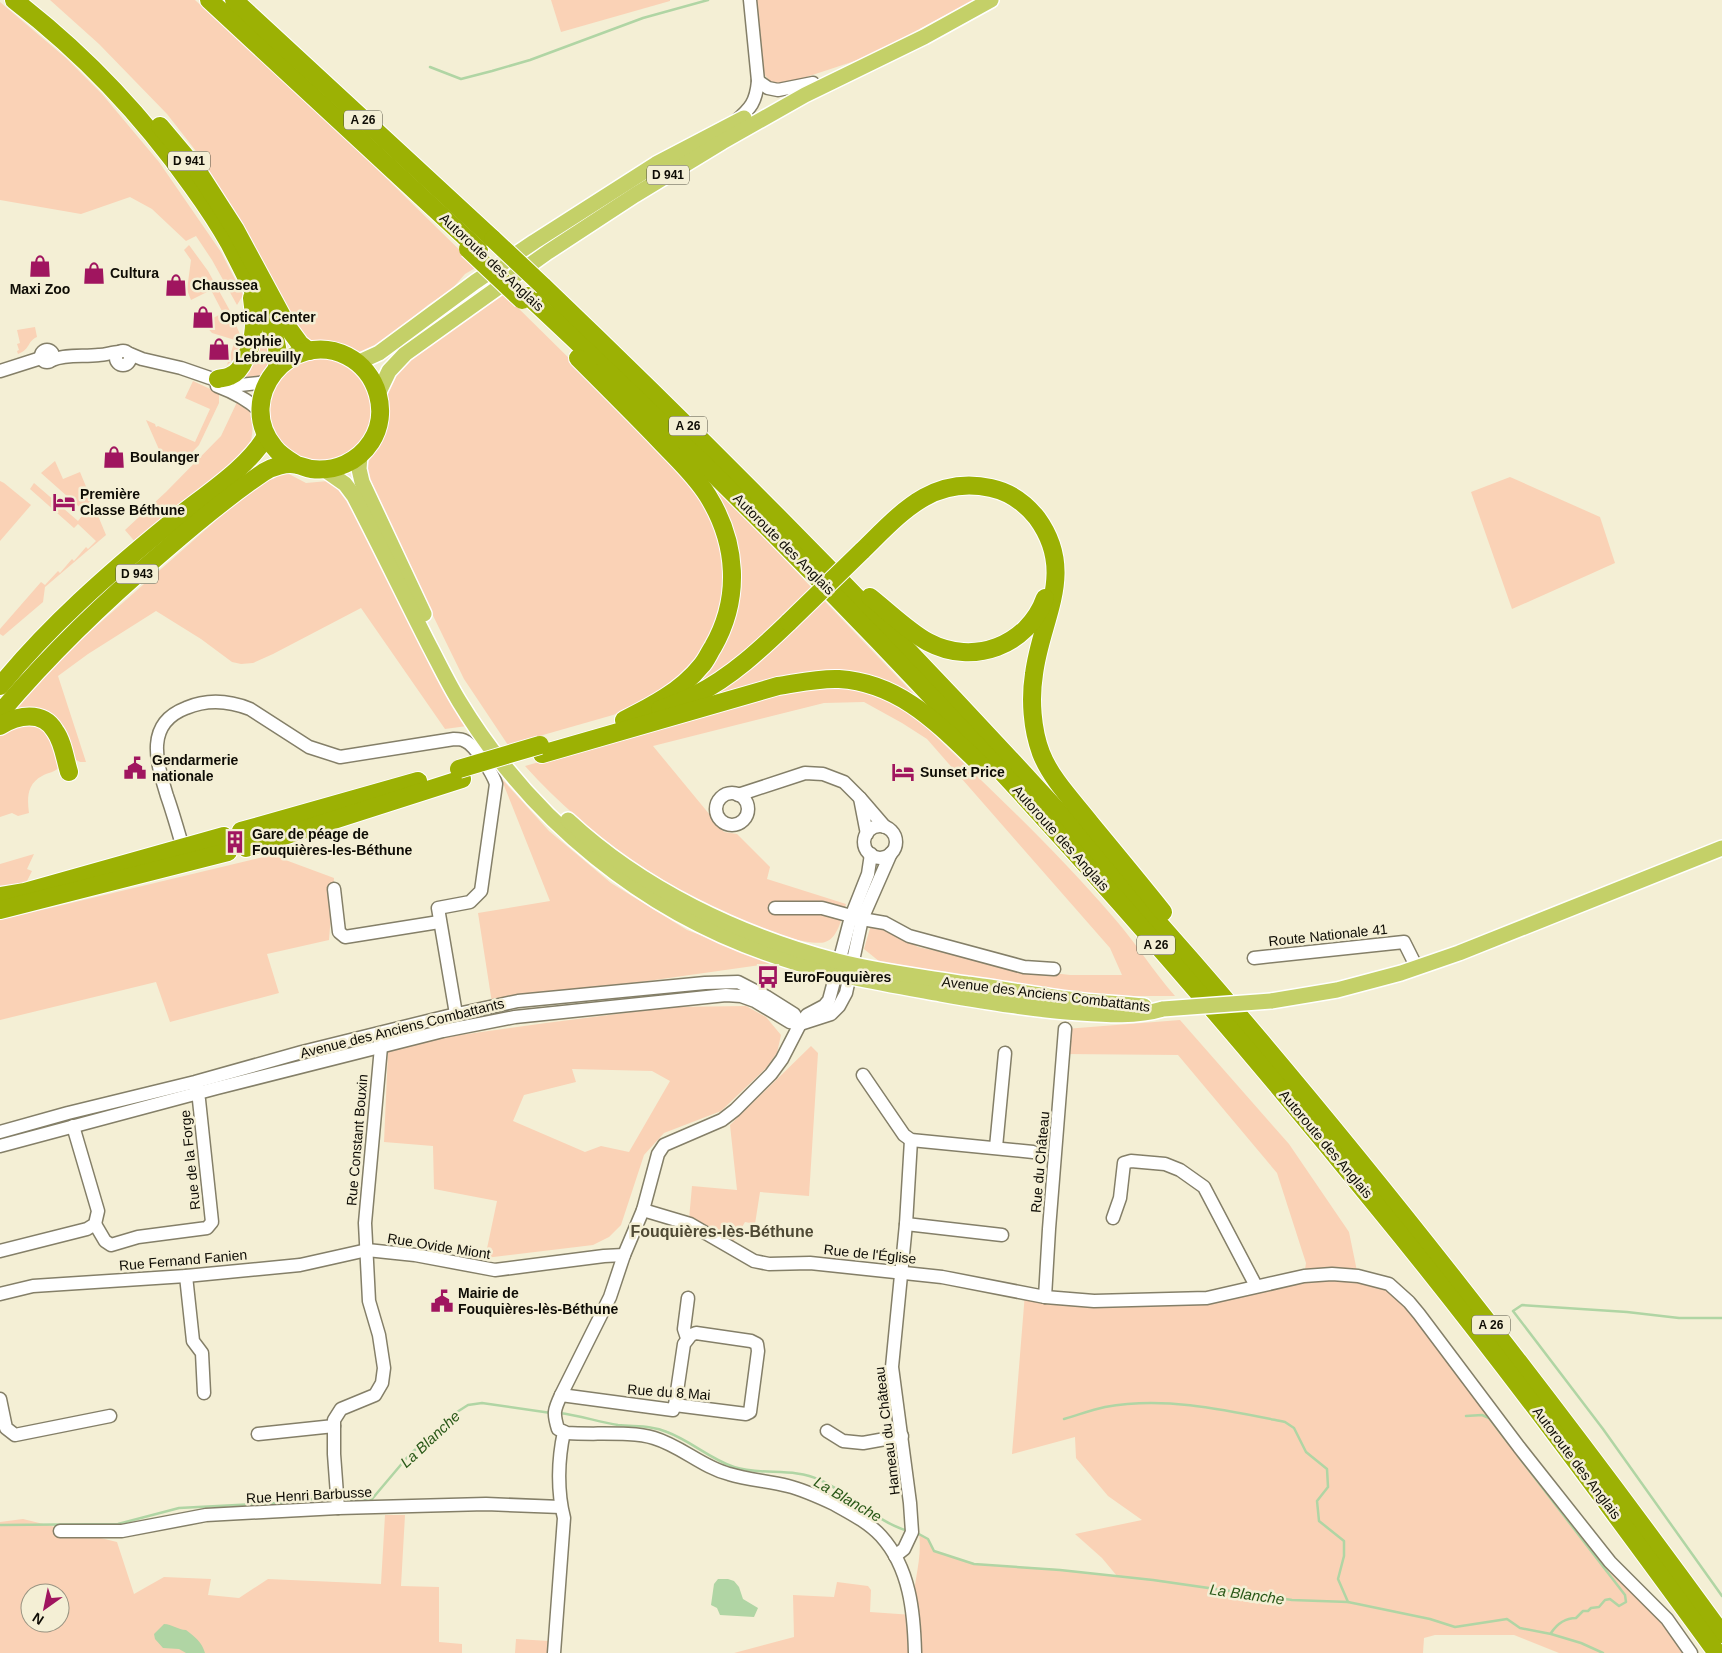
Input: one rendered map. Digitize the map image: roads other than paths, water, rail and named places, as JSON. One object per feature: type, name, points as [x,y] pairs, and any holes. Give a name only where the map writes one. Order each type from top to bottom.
[{"type":"highway","name":"D 941","points":[[14,0],[50,27],[97,72],[144,122],[201,199],[228,242],[277,342],[279,351],[272,375]]},
{"type":"highway","name":"D 941","points":[[31,0],[81,42],[108,68],[152,116],[197,170],[235,229],[289,328],[300,344],[310,351]]},
{"type":"highway","name":"Autoroute des Anglais","points":[[209,0],[470,245],[640,378],[830,568],[997,744],[1137,899],[1248,1027],[1432,1249],[1595,1461],[1722,1634]]},
{"type":"highway","name":"Autoroute des Anglais","points":[[234,0],[493,239],[531,294],[704,463],[851,612],[985,753],[1084,862],[1253,1057],[1378,1207],[1581,1466],[1717,1653]]},
{"type":"highway","points":[[218,379],[231,376],[240,369],[251,349],[255,319],[251,287]]},
{"type":"highway","points":[[531,294],[690,472],[707,494],[719,515],[730,550],[732,583],[729,611],[717,640],[702,666],[683,685],[627,724]]},
{"type":"highway","points":[[310,351],[335,352],[357,363],[373,382],[378,394],[380,410],[378,427],[371,442],[360,455],[338,468],[325,470],[310,469],[294,464],[283,457],[266,436],[260,411],[261,401],[272,375],[287,360],[298,354],[310,351]]},
{"type":"highway","name":"D 943","points":[[0,686],[47,633],[170,523],[247,462],[266,436]]},
{"type":"highway","name":"D 943","points":[[0,713],[52,654],[95,612],[182,535],[232,494],[267,470],[294,464]]},
{"type":"highway","points":[[864,554],[900,514],[932,492],[963,484],[978,485],[1010,494],[1029,508],[1042,526],[1050,542],[1056,564],[1056,580],[1052,603],[1039,647],[1034,674],[1034,728],[1041,753],[1054,776],[1074,803],[1212,971],[1248,1027]]},
{"type":"highway","points":[[243,839],[627,724],[699,699],[719,688],[747,668],[791,624],[864,554],[905,519],[945,496],[964,492],[990,494],[1004,500],[1023,513],[1036,531],[1044,547],[1048,568],[1046,594],[1041,609],[1033,622],[1021,635],[986,651],[967,653],[949,651],[928,642],[830,568]]},
{"type":"highway","points":[[627,724],[778,686],[807,681],[839,679],[869,684],[899,695],[934,721],[1084,862]]},
{"type":"highway","points":[[0,726],[23,716],[44,720],[55,730],[69,772]]},
{"type":"highway","points":[[0,896],[26,892],[183,848],[226,844],[0,910]]},
{"type":"main road","name":"D 941","points":[[357,363],[379,353],[475,282],[656,164],[813,82],[919,31],[991,0]]},
{"type":"main road","name":"D 941","points":[[378,394],[389,371],[405,354],[548,252],[635,195],[722,142],[805,95],[924,37],[991,0]]},
{"type":"main road","points":[[360,455],[359,468],[362,482],[449,665],[491,734],[520,771],[549,803],[612,856],[687,903],[759,936],[808,953],[844,969]]},
{"type":"main road","points":[[325,470],[345,484],[354,496],[458,700],[500,761],[559,826],[592,856],[630,884],[698,924],[774,956],[844,969]]},
{"type":"main road","name":"Avenue des Anciens Combattants","points":[[844,969],[1068,999],[1163,1009],[1271,1001],[1337,990],[1417,968],[1468,950],[1722,848]]},
{"type":"street","points":[[733,124],[754,102],[758,81],[750,0]]},
{"type":"street","points":[[758,81],[768,88],[778,90],[813,82]]},
{"type":"street","points":[[0,371],[51,357],[102,355],[112,352],[181,368],[240,385],[272,375]]},
{"type":"street","points":[[200,375],[217,386],[243,397],[260,411]]},
{"type":"street","points":[[183,848],[159,768],[156,745],[160,730],[172,715],[190,706],[212,702],[229,703],[250,709],[308,747],[340,757],[454,739],[465,740],[474,748],[494,778],[495,792],[481,891],[470,902],[438,908],[456,1014]]},
{"type":"street","points":[[738,795],[805,773],[823,774],[844,782],[885,827],[893,832],[896,841],[894,850],[856,918]]},
{"type":"street","points":[[860,798],[867,834]]},
{"type":"street","points":[[885,827],[875,827],[867,834],[864,842],[871,854],[881,857],[891,853]]},
{"type":"street","points":[[871,854],[868,874],[844,969],[829,1000],[824,1006],[807,1015],[800,1024],[782,1059],[771,1074],[735,1110],[722,1120],[664,1145],[658,1154],[643,1210],[624,1254],[610,1297],[561,1395],[554,1413],[558,1429],[564,1432],[639,1435],[654,1438],[728,1474],[788,1486],[813,1494],[843,1509],[868,1525],[882,1537],[895,1556],[905,1577],[912,1604],[915,1653]]},
{"type":"street","points":[[334,889],[339,932],[345,937],[439,922]]},
{"type":"street","points":[[775,908],[822,908],[856,918],[885,923],[909,936],[1024,967],[1054,968]]},
{"type":"street","name":"Route Nationale 41","points":[[1254,958],[1404,942],[1417,968]]},
{"type":"street","name":"Avenue des Anciens Combattants","points":[[0,1146],[73,1126],[378,1034],[518,1000],[705,983],[738,982],[794,1014],[800,1024]]},
{"type":"street","name":"Avenue des Anciens Combattants","points":[[0,1132],[68,1113],[197,1088],[381,1047],[443,1031],[515,1017],[706,996],[741,996],[755,1001],[790,1022],[800,1024]]},
{"type":"street","name":"Rue du Château","points":[[1045,1297],[1065,1029]]},
{"type":"street","name":"Rue Constant Bouxin","points":[[334,1426],[334,1420],[341,1409],[375,1395],[382,1383],[384,1368],[369,1301],[368,1250],[365,1223],[381,1047],[378,1034]]},
{"type":"street","points":[[996,1147],[1005,1053]]},
{"type":"street","points":[[864,1075],[904,1135],[911,1140],[1032,1152]]},
{"type":"street","name":"Rue de la Forge","points":[[94,1224],[105,1241],[111,1245],[138,1237],[207,1228],[212,1222],[197,1088]]},
{"type":"street","points":[[0,1250],[87,1229],[94,1224],[98,1211],[73,1126]]},
{"type":"street","name":"Hameau du Château","points":[[895,1556],[904,1549],[911,1531],[910,1503],[892,1367],[906,1224],[911,1140]]},
{"type":"street","points":[[1113,1218],[1120,1198],[1124,1163],[1131,1161],[1165,1164],[1180,1170],[1204,1187],[1256,1286]]},
{"type":"street","name":"Rue de l'Église","points":[[643,1210],[690,1224],[754,1261],[769,1264],[810,1263],[942,1277],[1045,1297],[1094,1301],[1207,1298],[1304,1276],[1332,1274],[1358,1276],[1389,1284],[1419,1314],[1519,1447],[1610,1562],[1667,1619],[1691,1653]]},
{"type":"street","points":[[906,1224],[1002,1235]]},
{"type":"street","name":"Rue Ovide Miont","points":[[368,1250],[415,1255],[495,1270],[624,1254]]},
{"type":"street","name":"Rue Fernand Fanien","points":[[0,1294],[33,1286],[186,1276],[300,1265],[368,1250]]},
{"type":"street","points":[[186,1276],[194,1341],[202,1353],[204,1392]]},
{"type":"street","points":[[675,1405],[684,1344],[687,1338],[684,1329],[688,1298]]},
{"type":"street","name":"Rue du 8 Mai","points":[[561,1395],[673,1410],[675,1405],[746,1414],[750,1412],[758,1352],[757,1344],[751,1341],[696,1333],[687,1338]]},
{"type":"street","points":[[0,1399],[6,1428],[15,1435],[110,1416]]},
{"type":"street","points":[[258,1434],[334,1426],[338,1503]]},
{"type":"street","points":[[827,1431],[843,1441],[863,1443],[902,1436]]},
{"type":"street","points":[[554,1653],[564,1518],[561,1507],[561,1445],[564,1432]]},
{"type":"street","name":"Rue Henri Barbusse","points":[[60,1531],[122,1531],[206,1515],[338,1503],[486,1504],[561,1507]]},
{"type":"waterway","points":[[430,67],[461,79],[530,60],[643,18],[708,0]]},
{"type":"waterway","points":[[1722,1318],[1679,1318],[1627,1312],[1522,1305],[1513,1311],[1603,1429],[1722,1596]]},
{"type":"waterway","name":"La Blanche","points":[[341,1500],[361,1501],[372,1499],[410,1454],[457,1412],[468,1405],[482,1403],[551,1413]]},
{"type":"waterway","points":[[1064,1419],[1105,1407],[1150,1403],[1218,1409],[1285,1422],[1294,1428],[1306,1452],[1327,1469],[1328,1487],[1317,1501],[1319,1521],[1344,1541],[1344,1556],[1338,1579],[1348,1602]]},
{"type":"waterway","name":"La Blanche","points":[[559,1413],[618,1425],[649,1427],[661,1430],[684,1440],[725,1464],[745,1470],[810,1476],[831,1485],[887,1522],[909,1531]]},
{"type":"waterway","points":[[1466,1416],[1482,1415],[1489,1418],[1509,1444]]},
{"type":"waterway","points":[[1518,1456],[1625,1595],[1626,1602],[1619,1606],[1610,1599],[1605,1600],[1599,1607],[1583,1611],[1576,1618],[1562,1622],[1551,1633]]},
{"type":"waterway","name":"La Blanche","points":[[0,1525],[118,1524],[179,1508],[296,1502],[313,1499],[333,1500]]},
{"type":"waterway","name":"La Blanche","points":[[917,1533],[928,1539],[934,1551],[974,1564],[1060,1570],[1153,1580],[1292,1600],[1348,1602],[1430,1619],[1455,1627],[1507,1619],[1520,1628],[1551,1634],[1581,1643],[1603,1653]]},
{"type":"place","name":"Maxi Zoo","points":[[40,266]]},
{"type":"place","name":"Cultura","points":[[94,273]]},
{"type":"place","name":"Chaussea","points":[[176,285]]},
{"type":"place","name":"Optical Center","points":[[203,317]]},
{"type":"place","name":"Sophie Lebreuilly","points":[[219,349]]},
{"type":"place","name":"Boulanger","points":[[114,457]]},
{"type":"place","name":"Première Classe Béthune","points":[[64,502]]},
{"type":"place","name":"Gendarmerie nationale","points":[[135,768]]},
{"type":"place","name":"Sunset Price","points":[[903,772]]},
{"type":"place","name":"Gare de péage de Fouquières-les-Béthune","points":[[235,842]]},
{"type":"place","name":"EuroFouquières","points":[[768,977]]},
{"type":"place","name":"Mairie de Fouquières-lès-Béthune","points":[[442,1301]]},
{"type":"district","name":"Fouquières-lès-Béthune","points":[[722,1231]]}]
